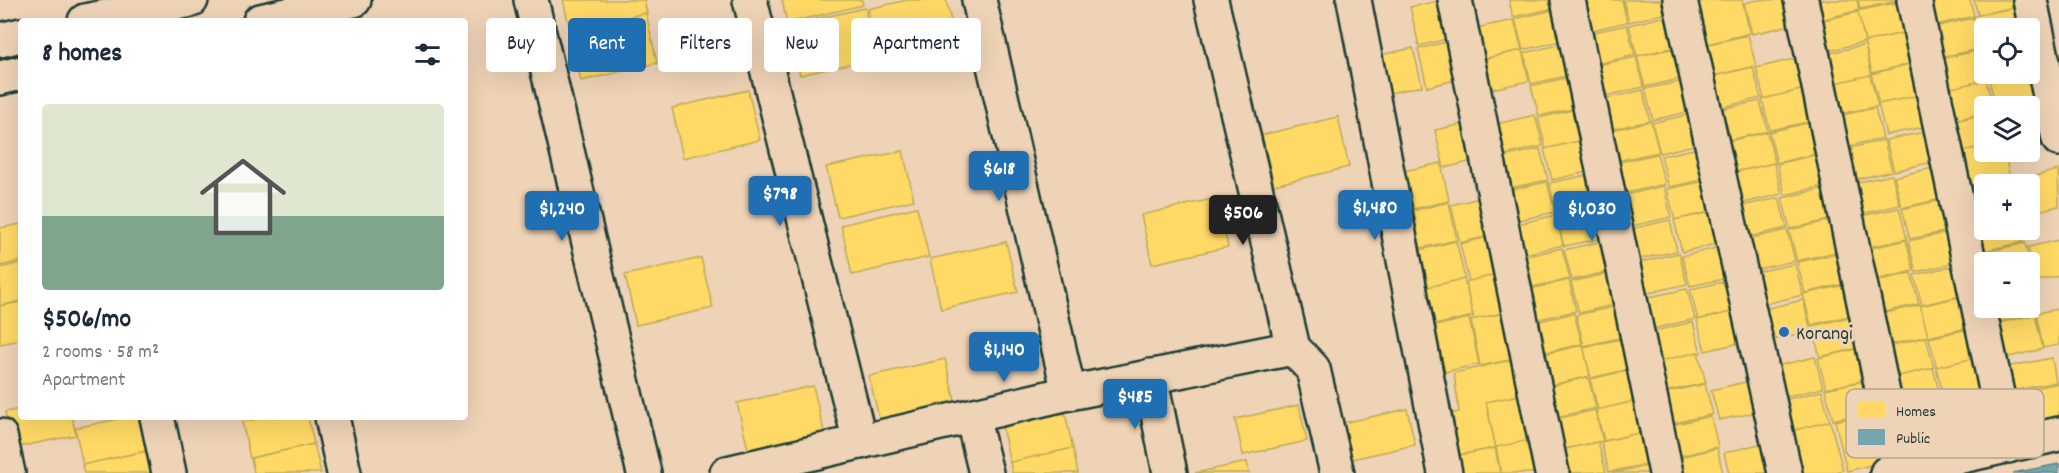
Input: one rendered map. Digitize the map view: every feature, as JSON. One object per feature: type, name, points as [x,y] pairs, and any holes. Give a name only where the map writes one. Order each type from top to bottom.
[{"type":"street","points":[[66,0],[70,18]]},
{"type":"street","points":[[100,18],[192,0]]},
{"type":"street","points":[[273,18],[354,0]]},
{"type":"street","points":[[531,0],[644,473]]},
{"type":"street","points":[[750,0],[860,442]]},
{"type":"street","points":[[979,0],[1069,393]]},
{"type":"street","points":[[1211,0],[1293,348],[1313,369],[1336,473]]},
{"type":"street","points":[[1354,0],[1445,473]]},
{"type":"street","points":[[1455,0],[1552,473]]},
{"type":"street","points":[[1568,0],[1666,473]]},
{"type":"street","points":[[1680,0],[1785,473]]},
{"type":"street","points":[[1801,0],[1877,389]]},
{"type":"street","points":[[1914,0],[1996,389]]},
{"type":"street","points":[[2030,0],[2059,139]]},
{"type":"street","points":[[0,40],[18,36]]},
{"type":"street","points":[[0,78],[18,75]]},
{"type":"street","points":[[727,473],[810,464],[860,442],[1069,393],[1293,348]]},
{"type":"street","points":[[1150,376],[1170,473]]},
{"type":"street","points":[[972,416],[986,473]]},
{"type":"street","points":[[158,420],[169,473]]},
{"type":"street","points":[[333,420],[344,473]]},
{"type":"street","points":[[2044,438],[2059,435]]},
{"type":"street","points":[[0,436],[8,473]]},
{"type":"street","points":[[1893,472],[1955,458]]},
{"type":"building: Homes","points":[[563,0],[644,0],[647,13],[624,18],[568,18],[568,21]]},
{"type":"building: Homes","points":[[782,0],[862,0],[863,5],[808,18],[786,18]]},
{"type":"building: Homes","points":[[907,0],[946,0],[950,18],[870,18],[868,9]]},
{"type":"building: Homes","points":[[1443,0],[1455,37],[1419,46],[1410,7]]},
{"type":"building: Homes","points":[[1509,0],[1558,0],[1560,7],[1513,17]]},
{"type":"building: Homes","points":[[1580,0],[1622,0],[1627,22],[1584,32]]},
{"type":"building: Homes","points":[[1623,0],[1669,0],[1672,12],[1629,22]]},
{"type":"building: Homes","points":[[1708,0],[1742,0],[1750,33],[1704,45],[1695,3]]},
{"type":"building: Homes","points":[[1758,0],[1788,0],[1795,24],[1752,34],[1744,3]]},
{"type":"building: Homes","points":[[1811,0],[1857,0],[1859,10],[1817,21]]},
{"type":"building: Homes","points":[[1858,0],[1902,0],[1860,9]]},
{"type":"building: Homes","points":[[1925,0],[1970,0],[1974,16],[1932,26]]},
{"type":"building: Homes","points":[[1974,0],[2019,0],[2020,6],[1978,15]]},
{"type":"building: Homes","points":[[1900,2],[1908,32],[1865,42],[1857,11]]},
{"type":"building: Homes","points":[[2017,7],[2020,18],[1974,18],[1974,16]]},
{"type":"building: Homes","points":[[865,8],[867,18],[851,18],[851,64],[839,66],[839,18],[820,18]]},
{"type":"building: Homes","points":[[1557,9],[1565,40],[1523,50],[1515,19]]},
{"type":"building: Homes","points":[[1858,12],[1865,42],[1823,52],[1815,22]]},
{"type":"building: Homes","points":[[646,13],[657,63],[646,66],[646,18],[625,18]]},
{"type":"building: Homes","points":[[1672,15],[1680,46],[1637,56],[1629,25]]},
{"type":"building: Homes","points":[[1973,18],[1974,50],[1937,58],[1929,28]]},
{"type":"building: Homes","points":[[1514,20],[1522,50],[1479,60],[1471,29]]},
{"type":"building: Homes","points":[[1627,25],[1635,55],[1592,65],[1584,34]]},
{"type":"building: Homes","points":[[1907,32],[1915,63],[1872,73],[1864,42]]},
{"type":"building: Homes","points":[[1748,35],[1756,66],[1713,76],[1705,45]]},
{"type":"building: Homes","points":[[1455,40],[1463,78],[1427,87],[1418,49]]},
{"type":"building: Homes","points":[[1567,43],[1575,74],[1531,84],[1524,53]]},
{"type":"building: Homes","points":[[1865,45],[1872,76],[1829,85],[1821,55]]},
{"type":"building: Homes","points":[[1680,47],[1688,77],[1645,87],[1637,56]]},
{"type":"building: Homes","points":[[1413,48],[1422,86],[1385,94],[1376,56]]},
{"type":"building: Homes","points":[[1522,50],[1529,81],[1487,90],[1479,60]]},
{"type":"building: Homes","points":[[1974,51],[1974,84],[1945,90],[1937,60]]},
{"type":"building: Homes","points":[[1636,57],[1644,87],[1601,97],[1593,66]]},
{"type":"building: Homes","points":[[1798,58],[1806,89],[1764,99],[1756,68]]},
{"type":"building: Homes","points":[[1914,63],[1922,95],[1879,104],[1871,74]]},
{"type":"building: Homes","points":[[1753,67],[1761,98],[1718,108],[1710,77]]},
{"type":"building: Homes","points":[[579,72],[619,72],[581,81]]},
{"type":"building: Homes","points":[[1870,75],[1878,106],[1835,115],[1827,85]]},
{"type":"building: Homes","points":[[1574,76],[1582,107],[1539,116],[1531,86]]},
{"type":"building: Homes","points":[[1688,80],[1696,110],[1653,120],[1645,89]]},
{"type":"building: Homes","points":[[1974,83],[1987,84],[1990,96],[1974,96],[1974,115],[1951,121],[1943,90]]},
{"type":"building: Homes","points":[[1990,84],[2034,84],[2038,96],[1993,96]]},
{"type":"building: Homes","points":[[1805,89],[1813,121],[1770,130],[1762,99]]},
{"type":"building: Homes","points":[[748,90],[760,140],[683,158],[672,108]]},
{"type":"building: Homes","points":[[1643,90],[1650,121],[1608,130],[1600,100]]},
{"type":"building: Homes","points":[[1921,95],[1929,126],[1886,135],[1878,104]]},
{"type":"building: Homes","points":[[1760,101],[1768,131],[1725,141],[1717,110]]},
{"type":"building: Homes","points":[[2040,103],[2048,133],[2040,135]]},
{"type":"building: Homes","points":[[1581,108],[1589,139],[1546,149],[1538,118]]},
{"type":"building: Homes","points":[[1875,108],[1883,138],[1840,148],[1832,117]]},
{"type":"building: Homes","points":[[1695,113],[1703,143],[1660,153],[1652,123]]},
{"type":"building: Homes","points":[[1535,115],[1543,146],[1500,156],[1492,125]]},
{"type":"building: Homes","points":[[1974,116],[1974,149],[1959,153],[1951,122]]},
{"type":"building: Homes","points":[[1338,117],[1349,167],[1274,185],[1262,135]]},
{"type":"building: Homes","points":[[1651,121],[1659,152],[1616,161],[1608,131]]},
{"type":"building: Homes","points":[[1472,122],[1481,159],[1444,168],[1435,130]]},
{"type":"building: Homes","points":[[1812,122],[1820,153],[1777,163],[1769,132]]},
{"type":"building: Homes","points":[[1929,131],[1937,161],[1894,171],[1886,140]]},
{"type":"building: Homes","points":[[1767,132],[1775,163],[1732,173],[1724,142]]},
{"type":"building: Homes","points":[[1587,139],[1595,170],[1552,180],[1544,149]]},
{"type":"building: Homes","points":[[1884,140],[1892,171],[1849,181],[1841,150]]},
{"type":"building: Homes","points":[[1704,147],[1712,178],[1669,187],[1661,156]]},
{"type":"building: Homes","points":[[1974,148],[1974,162],[2006,162],[2009,174],[1974,174],[1974,185],[1967,186],[1959,152]]},
{"type":"building: Homes","points":[[1540,149],[1548,180],[1505,189],[1497,158]]},
{"type":"building: Homes","points":[[903,151],[914,200],[838,217],[826,167]]},
{"type":"building: Homes","points":[[1657,154],[1665,184],[1622,194],[1614,163]]},
{"type":"building: Homes","points":[[1819,154],[1827,185],[1785,195],[1777,164]]},
{"type":"building: Homes","points":[[1441,163],[1449,201],[1413,209],[1404,171]]},
{"type":"building: Homes","points":[[1774,163],[1782,194],[1739,204],[1731,173]]},
{"type":"building: Homes","points":[[1937,167],[1945,198],[1902,208],[1894,177]]},
{"type":"building: Homes","points":[[2058,170],[2059,206],[2040,211],[2040,174]]},
{"type":"building: Homes","points":[[1593,174],[1601,204],[1557,214],[1549,183]]},
{"type":"building: Homes","points":[[1892,175],[1900,205],[1857,215],[1849,184]]},
{"type":"building: Homes","points":[[1710,180],[1718,210],[1675,220],[1667,189]]},
{"type":"building: Homes","points":[[1547,182],[1555,212],[1511,222],[1503,191]]},
{"type":"building: Homes","points":[[1974,185],[1974,213],[1967,186]]},
{"type":"building: Homes","points":[[1664,186],[1671,217],[1628,227],[1621,196]]},
{"type":"building: Homes","points":[[1825,188],[1833,219],[1790,229],[1782,198]]},
{"type":"building: Homes","points":[[1488,196],[1497,234],[1460,243],[1451,205]]},
{"type":"building: Homes","points":[[1217,198],[1228,247],[1152,264],[1141,215]]},
{"type":"building: Homes","points":[[1779,198],[1787,228],[1744,238],[1736,207]]},
{"type":"building: Homes","points":[[1945,199],[1953,230],[1910,239],[1902,209]]},
{"type":"building: Homes","points":[[1449,202],[1457,240],[1421,248],[1412,211]]},
{"type":"building: Homes","points":[[1600,206],[1608,237],[1564,246],[1556,216]]},
{"type":"building: Homes","points":[[917,207],[929,257],[852,275],[841,225]]},
{"type":"building: Homes","points":[[1899,208],[1907,239],[1864,248],[1856,217]]},
{"type":"building: Homes","points":[[1717,211],[1724,242],[1682,252],[1674,220]]},
{"type":"building: Homes","points":[[1556,215],[1563,245],[1521,255],[1513,225]]},
{"type":"building: Homes","points":[[1670,220],[1677,251],[1635,260],[1627,230]]},
{"type":"building: Homes","points":[[1832,220],[1840,251],[1797,261],[1789,230]]},
{"type":"building: Homes","points":[[18,225],[18,262],[0,266],[0,228]]},
{"type":"building: Homes","points":[[1787,230],[1795,261],[1752,270],[1744,240]]},
{"type":"building: Homes","points":[[1951,232],[1959,262],[1916,272],[1908,241]]},
{"type":"building: Homes","points":[[1496,235],[1505,273],[1469,282],[1460,244]]},
{"type":"building: Homes","points":[[1607,240],[1615,270],[1572,280],[1564,250]]},
{"type":"building: Homes","points":[[1906,240],[1914,271],[1871,281],[1863,250]]},
{"type":"building: Homes","points":[[1977,240],[2022,240],[2023,242],[1979,252]]},
{"type":"building: Homes","points":[[2059,240],[2059,276],[2040,280],[2040,252],[2029,252],[2028,247]]},
{"type":"building: Homes","points":[[1456,241],[1465,279],[1429,288],[1420,250]]},
{"type":"building: Homes","points":[[1006,242],[1018,292],[941,309],[930,259]]},
{"type":"building: Homes","points":[[2025,243],[2027,252],[1986,252]]},
{"type":"building: Homes","points":[[1725,246],[1733,277],[1690,286],[1682,256]]},
{"type":"building: Homes","points":[[1562,248],[1570,279],[1527,288],[1519,258]]},
{"type":"building: Homes","points":[[1679,253],[1687,284],[1644,294],[1637,263]]},
{"type":"building: Homes","points":[[1840,253],[1848,283],[1805,293],[1797,262]]},
{"type":"building: Homes","points":[[701,258],[713,308],[636,325],[625,275]]},
{"type":"building: Homes","points":[[18,264],[18,302],[0,306],[0,268]]},
{"type":"building: Homes","points":[[1795,264],[1803,295],[1760,305],[1752,273]]},
{"type":"building: Homes","points":[[1957,265],[1965,295],[1922,305],[1914,275]]},
{"type":"building: Homes","points":[[1614,272],[1622,303],[1579,313],[1571,282]]},
{"type":"building: Homes","points":[[1502,273],[1511,311],[1474,320],[1465,282]]},
{"type":"building: Homes","points":[[1911,273],[1919,304],[1876,314],[1868,283]]},
{"type":"building: Homes","points":[[1464,279],[1473,316],[1435,325],[1427,287]]},
{"type":"building: Homes","points":[[1569,280],[1576,311],[1534,320],[1526,290]]},
{"type":"building: Homes","points":[[1733,280],[1741,310],[1698,320],[1690,289]]},
{"type":"building: Homes","points":[[1845,285],[1853,315],[1811,325],[1803,294]]},
{"type":"building: Homes","points":[[1687,289],[1695,319],[1652,329],[1644,298]]},
{"type":"building: Homes","points":[[1964,296],[1972,327],[1928,337],[1920,306]]},
{"type":"building: Homes","points":[[1803,300],[1811,331],[1768,341],[1760,310]]},
{"type":"building: Homes","points":[[18,303],[18,341],[0,344],[0,306]]},
{"type":"building: Homes","points":[[1920,305],[1928,336],[1885,346],[1877,315]]},
{"type":"building: Homes","points":[[1619,306],[1627,336],[1584,346],[1576,315]]},
{"type":"building: Homes","points":[[2059,309],[2059,345],[2043,348],[2037,318],[2040,318],[2040,312]]},
{"type":"building: Homes","points":[[1740,310],[1748,341],[1705,351],[1697,320]]},
{"type":"building: Homes","points":[[1515,311],[1524,357],[1480,366],[1471,320]]},
{"type":"building: Homes","points":[[1574,313],[1582,344],[1539,354],[1531,323]]},
{"type":"building: Homes","points":[[1855,316],[1863,347],[1820,357],[1812,326]]},
{"type":"building: Homes","points":[[1469,318],[1479,364],[1445,372],[1435,326]]},
{"type":"building: Homes","points":[[1992,318],[2017,318],[1993,323]]},
{"type":"building: Homes","points":[[2021,318],[2036,318],[2043,349],[2000,359],[1993,324]]},
{"type":"building: Homes","points":[[1693,322],[1701,353],[1658,362],[1650,332]]},
{"type":"building: Homes","points":[[1972,328],[1979,359],[1937,368],[1929,338]]},
{"type":"building: Homes","points":[[1926,337],[1934,368],[1892,378],[1884,347]]},
{"type":"building: Homes","points":[[1626,338],[1634,368],[1591,378],[1583,347]]},
{"type":"building: Homes","points":[[1583,345],[1590,376],[1547,386],[1539,355]]},
{"type":"building: Homes","points":[[1861,348],[1869,379],[1826,389],[1818,358]]},
{"type":"building: Homes","points":[[1698,352],[1706,383],[1664,392],[1656,362]]},
{"type":"building: Homes","points":[[1524,357],[1530,393],[1486,402],[1496,448],[1459,455],[1450,414],[1459,412],[1454,373]]},
{"type":"building: Homes","points":[[1815,357],[1823,388],[1780,398],[1772,367]]},
{"type":"building: Homes","points":[[1979,357],[1986,388],[1942,389],[1936,367]]},
{"type":"building: Homes","points":[[2052,358],[2056,382],[2020,389],[2004,389],[2000,368]]},
{"type":"building: Homes","points":[[945,359],[957,409],[881,426],[869,376]]},
{"type":"building: Homes","points":[[1933,368],[1939,389],[1893,389],[1890,378]]},
{"type":"building: Homes","points":[[1633,369],[1641,400],[1598,410],[1590,379]]},
{"type":"building: Homes","points":[[1588,377],[1596,408],[1553,418],[1545,387]]},
{"type":"building: Homes","points":[[1754,380],[1762,411],[1719,420],[1711,390]]},
{"type":"building: Homes","points":[[1868,380],[1870,389],[1846,389],[1846,417],[1833,420],[1825,389]]},
{"type":"building: Homes","points":[[2059,383],[2059,427],[2044,430],[2044,389],[2030,389]]},
{"type":"building: Homes","points":[[1705,384],[1713,414],[1670,424],[1663,393]]},
{"type":"building: Homes","points":[[813,386],[825,436],[749,453],[737,403]]},
{"type":"building: Homes","points":[[1822,391],[1830,422],[1787,432],[1779,401]]},
{"type":"building: Homes","points":[[1530,393],[1540,439],[1496,448],[1486,402]]},
{"type":"building: Homes","points":[[1640,400],[1648,431],[1604,441],[1596,410]]},
{"type":"building: Homes","points":[[1299,405],[1307,441],[1243,455],[1235,419]]},
{"type":"building: Homes","points":[[1407,409],[1415,445],[1352,459],[1343,423]]},
{"type":"building: Homes","points":[[18,410],[18,420],[73,420],[76,435],[13,448],[5,412]]},
{"type":"building: Homes","points":[[1595,410],[1603,441],[1560,450],[1552,420]]},
{"type":"building: Homes","points":[[1065,413],[1073,449],[1010,463],[1002,426]]},
{"type":"building: Homes","points":[[1711,416],[1718,447],[1675,457],[1667,426]]},
{"type":"building: Homes","points":[[1846,418],[1846,458],[1890,458],[1890,460],[1847,471],[1835,421]]},
{"type":"building: Homes","points":[[114,420],[140,420],[146,451],[83,465],[75,428]]},
{"type":"building: Homes","points":[[309,420],[314,444],[250,458],[242,422]]},
{"type":"building: Homes","points":[[1830,421],[1843,470],[1831,473],[1798,473],[1787,432]]},
{"type":"building: Homes","points":[[1643,432],[1651,463],[1609,472],[1601,442]]},
{"type":"building: Homes","points":[[1540,438],[1547,473],[1501,473],[1496,447]]},
{"type":"building: Homes","points":[[1598,442],[1606,472],[1561,473],[1556,451]]},
{"type":"building: Homes","points":[[1767,442],[1775,473],[1729,473],[1724,453]]},
{"type":"building: Homes","points":[[314,444],[321,473],[254,473],[251,458]]},
{"type":"building: Homes","points":[[1073,448],[1078,473],[1012,473],[1010,462]]},
{"type":"building: Homes","points":[[1495,448],[1500,473],[1454,473],[1450,457]]},
{"type":"building: Homes","points":[[1717,448],[1723,473],[1677,473],[1674,459]]},
{"type":"building: Homes","points":[[146,451],[150,473],[84,473],[82,465]]},
{"type":"building: Homes","points":[[1247,462],[1249,473],[1195,473]]},
{"type":"building: Homes","points":[[1652,465],[1654,473],[1612,473]]},
{"type":"building: Public","points":[[2059,464],[2059,473],[2013,473]]},
{"type":"place","name":"Korangi","points":[[1784,332]]}]
